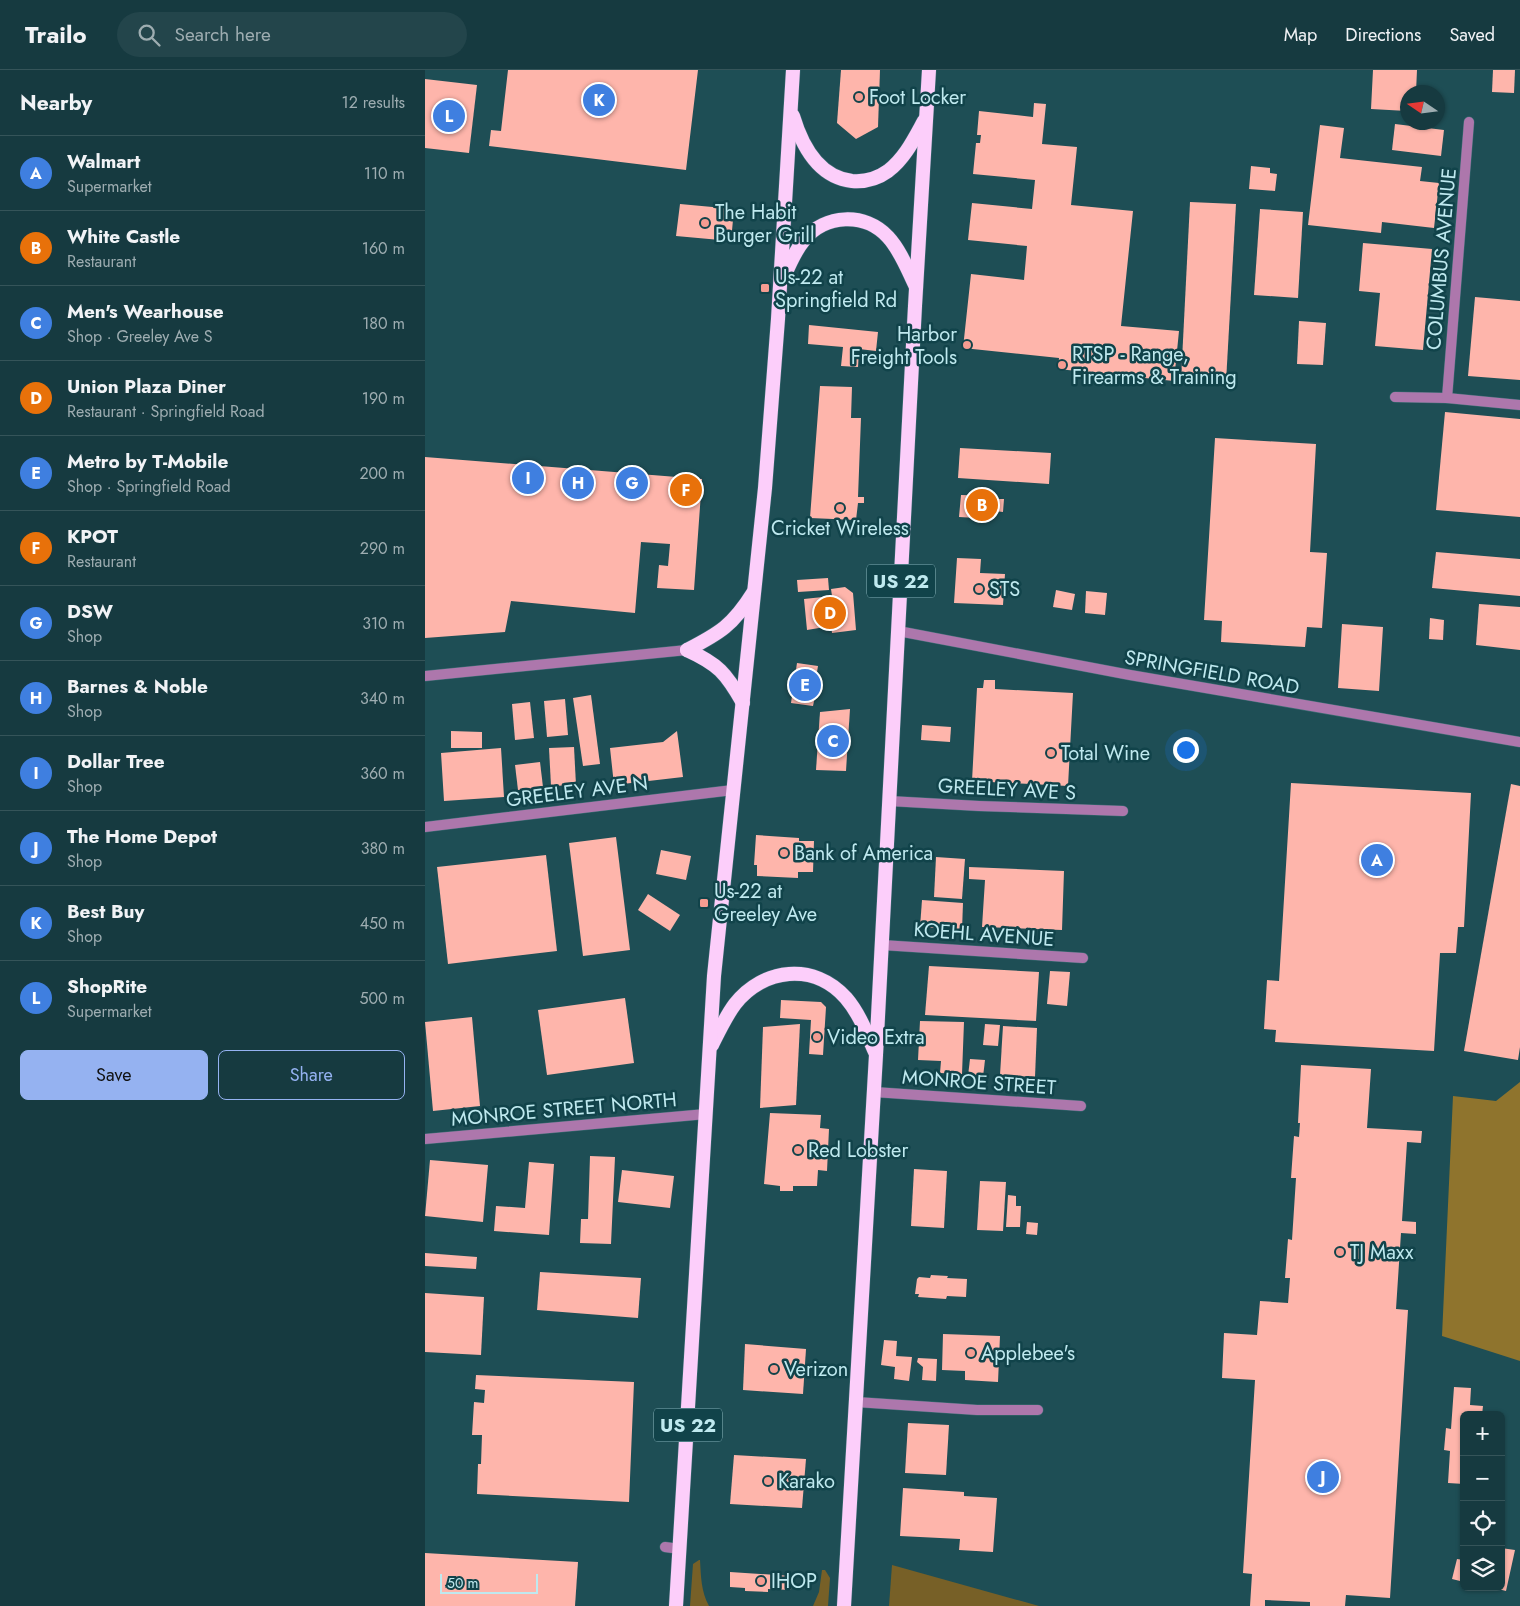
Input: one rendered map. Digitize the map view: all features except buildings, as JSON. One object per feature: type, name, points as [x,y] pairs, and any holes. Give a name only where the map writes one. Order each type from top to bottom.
[{"type":"highway","name":"US 22","points":[[676,1606],[718,926],[755,591],[780,286],[793,70]]},
{"type":"highway","name":"US 22","points":[[844,1606],[874,1092],[929,70]]},
{"type":"highway","points":[[790,106],[799,134],[814,160],[831,175],[843,180],[873,179],[893,166],[907,152],[926,117]]},
{"type":"highway","points":[[780,286],[798,249],[809,234],[831,221],[849,219],[866,222],[881,230],[887,236],[899,254],[916,288]]},
{"type":"highway","points":[[687,650],[726,628],[739,614],[755,591]]},
{"type":"highway","points":[[687,650],[705,658],[723,672],[743,703]]},
{"type":"highway","points":[[709,1052],[730,1012],[742,996],[765,980],[783,974],[791,974],[815,978],[833,986],[840,992],[853,1006],[876,1055]]},
{"type":"street","name":"COLUMBUS AVENUE","points":[[1447,398],[1469,122]]},
{"type":"street","points":[[1395,397],[1447,398],[1520,405]]},
{"type":"street","name":"SPRINGFIELD ROAD","points":[[898,631],[1131,675],[1520,742]]},
{"type":"street","points":[[425,676],[687,650]]},
{"type":"street","name":"GREELEY AVE N","points":[[425,827],[733,790]]},
{"type":"street","name":"GREELEY AVE S","points":[[889,800],[979,806],[1123,811]]},
{"type":"street","name":"KOEHL AVENUE","points":[[882,945],[1083,958]]},
{"type":"street","name":"MONROE STREET","points":[[874,1092],[1081,1106]]},
{"type":"street","name":"MONROE STREET NORTH","points":[[425,1139],[706,1114]]},
{"type":"street","points":[[856,1402],[977,1410],[1038,1410]]},
{"type":"street","points":[[665,1547],[680,1548]]},
{"type":"shaded area","points":[[1520,1082],[1520,1361],[1442,1336],[1453,1096],[1496,1101]]},
{"type":"shaded area","points":[[699,1560],[703,1589],[709,1606],[690,1606],[693,1564]]},
{"type":"shaded area","points":[[892,1565],[1039,1606],[889,1606]]},
{"type":"shaded area","points":[[822,1570],[825,1570],[830,1578],[828,1606],[813,1606],[819,1592]]},
{"type":"place","name":"Foot Locker","points":[[859,97]]},
{"type":"place","name":"Best Buy","points":[[599,100]]},
{"type":"place","name":"ShopRite","points":[[449,116]]},
{"type":"place","name":"The Habit Burger Grill","points":[[705,223]]},
{"type":"place","name":"Us-22 at Springfield Rd","points":[[765,288]]},
{"type":"place","name":"Harbor Freight Tools","points":[[967,345]]},
{"type":"place","name":"RTSP - Range, Firearms & Training","points":[[1062,365]]},
{"type":"place","name":"Dollar Tree","points":[[528,478]]},
{"type":"place","name":"Barnes & Noble","points":[[578,483]]},
{"type":"place","name":"DSW","points":[[632,483]]},
{"type":"place","name":"KPOT","points":[[686,490]]},
{"type":"place","name":"White Castle","points":[[982,505]]},
{"type":"place","name":"Cricket Wireless","points":[[840,508]]},
{"type":"place","name":"STS","points":[[979,589]]},
{"type":"place","name":"Union Plaza Diner","points":[[830,613]]},
{"type":"place","name":"Metro by T-Mobile","points":[[805,685]]},
{"type":"place","name":"Men's Wearhouse","points":[[833,741]]},
{"type":"place","name":"Total Wine","points":[[1051,753]]},
{"type":"place","name":"Bank of America","points":[[784,853]]},
{"type":"place","name":"Walmart","points":[[1377,860]]},
{"type":"place","name":"Us-22 at Greeley Ave","points":[[704,903]]},
{"type":"place","name":"Video Extra","points":[[817,1037]]},
{"type":"place","name":"Red Lobster","points":[[798,1150]]},
{"type":"place","name":"TJ Maxx","points":[[1340,1252]]},
{"type":"place","name":"Applebee's","points":[[971,1353]]},
{"type":"place","name":"Verizon","points":[[774,1369]]},
{"type":"place","name":"The Home Depot","points":[[1323,1477]]},
{"type":"place","name":"Karako","points":[[768,1481]]},
{"type":"place","name":"IHOP","points":[[761,1581]]}]
